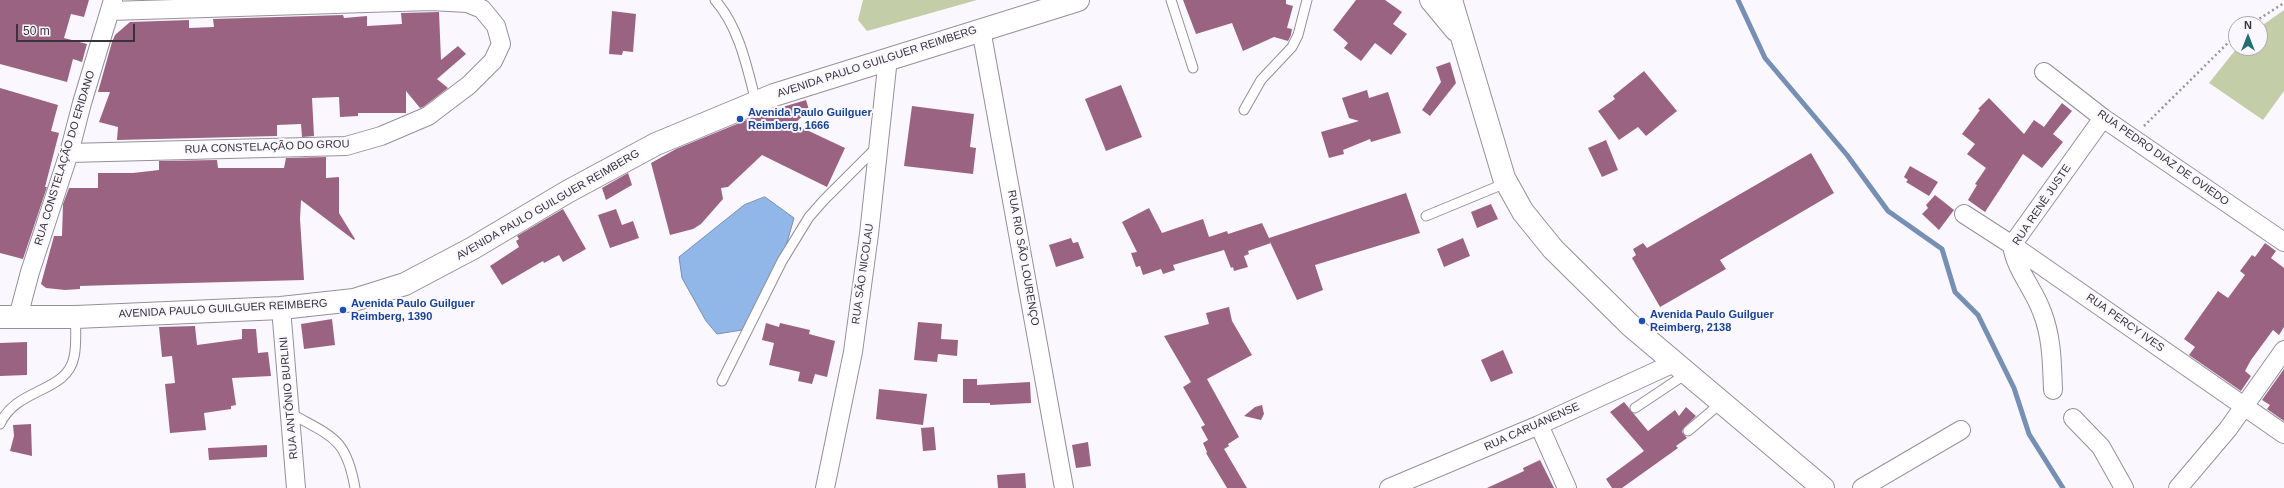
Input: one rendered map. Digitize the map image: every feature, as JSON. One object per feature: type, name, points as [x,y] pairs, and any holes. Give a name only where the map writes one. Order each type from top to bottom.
[{"type":"main road","name":"AVENIDA PAULO GUILGUER REIMBERG","points":[[9,317],[76,317],[281,308],[354,300],[405,284],[473,248],[567,192],[656,144],[756,102],[888,58],[1078,0]]},
{"type":"main road","points":[[1431,0],[1463,39]]},
{"type":"main road","points":[[1451,0],[1479,101],[1506,183],[1522,212],[1553,249],[1630,325],[1824,488]]},
{"type":"street","name":"RUA CONSTELAÇÃO DO GROU","points":[[69,153],[346,146],[381,136],[428,116],[469,85],[492,61],[501,44],[496,26],[482,9],[467,4],[431,1],[111,5]]},
{"type":"street","name":"RUA CONSTELAÇÃO DO ERIDANO","points":[[9,317],[32,265],[69,153],[111,5]]},
{"type":"street","name":"RUA RIO SÃO LOURENÇO","points":[[981,29],[1064,488]]},
{"type":"street","name":"RUA SÃO NICOLAU","points":[[824,488],[853,352],[879,146],[888,58]]},
{"type":"street","name":"RUA PEDRO DIAZ DE OVIEDO","points":[[2044,72],[2103,118],[2284,242]]},
{"type":"street","name":"RUA RENÊ JUSTE","points":[[2053,390],[2052,351],[2042,312],[2017,263],[2012,245],[2103,118]]},
{"type":"street","name":"RUA PERCY IVES","points":[[1964,214],[2012,245],[2284,434]]},
{"type":"street","name":"RUA ANTÔNIO BURLINI","points":[[281,308],[296,488]]},
{"type":"street","points":[[2178,488],[2228,430],[2284,350]]},
{"type":"street","name":"RUA CARUANENSE","points":[[1399,486],[1539,425],[1680,368]]},
{"type":"street","points":[[2073,418],[2101,447],[2124,488]]},
{"type":"street","points":[[1539,425],[1567,488]]},
{"type":"street","points":[[1862,488],[1961,430]]},
{"type":"lane","points":[[714,0],[723,10],[734,30],[756,102]]},
{"type":"lane","points":[[1171,0],[1193,68]]},
{"type":"lane","points":[[1244,110],[1261,80],[1292,47],[1298,35],[1306,0]]},
{"type":"lane","points":[[722,381],[782,261],[809,217],[824,200],[879,146]]},
{"type":"lane","points":[[1426,216],[1506,183]]},
{"type":"lane","points":[[0,424],[6,412],[17,402],[56,382],[67,373],[74,357],[76,317]]},
{"type":"lane","points":[[1634,408],[1680,368]]},
{"type":"lane","points":[[1688,431],[1721,403]]},
{"type":"lane","points":[[290,413],[328,434],[341,446],[351,466],[355,488]]},
{"type":"path","points":[[2264,16],[2284,3]]},
{"type":"path","points":[[2132,137],[2228,43]]},
{"type":"green space","points":[[863,0],[977,0],[867,31],[858,20]]},
{"type":"green space","points":[[2284,10],[2284,91],[2263,120],[2209,83],[2231,56],[2268,56],[2268,21]]},
{"type":"water","points":[[765,197],[794,218],[786,246],[742,330],[717,334],[706,321],[682,278],[679,257],[744,205]]},
{"type":"building","points":[[0,0],[89,0],[84,17],[71,14],[64,38],[87,44],[82,62],[73,59],[67,82],[0,64]]},
{"type":"building","points":[[1183,0],[1286,0],[1286,4],[1293,6],[1287,28],[1292,29],[1291,35],[1288,41],[1274,37],[1243,51],[1232,23],[1196,34]]},
{"type":"building","points":[[1356,0],[1385,0],[1402,12],[1393,24],[1407,34],[1391,55],[1375,43],[1361,61],[1344,48],[1348,43],[1333,30]]},
{"type":"building","points":[[612,11],[636,14],[633,52],[623,51],[622,55],[609,54]]},
{"type":"building","points":[[439,12],[441,60],[458,46],[466,54],[437,79],[448,88],[423,107],[420,108],[406,91],[406,113],[358,113],[358,116],[340,117],[339,97],[312,98],[314,136],[302,137],[301,124],[277,125],[277,136],[117,140],[118,127],[99,122],[110,92],[98,92],[112,42],[115,35],[130,22],[189,20],[189,28],[214,27],[213,19],[343,15],[344,18],[367,16],[367,26],[402,24],[401,13]]},
{"type":"building","points":[[1450,62],[1456,83],[1430,116],[1422,110],[1441,82],[1436,67]]},
{"type":"building","points":[[1644,71],[1677,111],[1646,136],[1638,127],[1619,140],[1598,111],[1615,99],[1613,96]]},
{"type":"building","points":[[1121,85],[1142,137],[1106,151],[1085,99]]},
{"type":"building","points":[[0,88],[58,105],[51,131],[59,133],[45,187],[47,187],[23,259],[0,253]]},
{"type":"building","points":[[1367,90],[1369,98],[1388,92],[1401,133],[1371,142],[1370,139],[1343,150],[1344,154],[1329,158],[1321,132],[1359,121],[1349,118],[1342,98]]},
{"type":"building","points":[[1989,98],[2024,134],[2034,120],[2044,127],[2062,103],[2072,111],[2053,134],[2063,142],[2042,168],[2023,154],[1985,212],[1968,200],[1977,185],[1975,184],[1986,168],[1967,154],[1975,144],[1962,134],[1980,110],[1978,109]]},
{"type":"building","points":[[806,100],[809,110],[794,124],[845,148],[827,187],[762,155],[728,187],[721,188],[723,199],[701,224],[693,229],[670,235],[651,163],[676,149],[766,112]]},
{"type":"building","points":[[912,106],[974,114],[970,147],[976,148],[973,174],[904,166]]},
{"type":"building","points":[[1606,140],[1618,170],[1602,177],[1588,148]]},
{"type":"building","points":[[1811,153],[1834,193],[1720,260],[1726,269],[1660,307],[1632,258],[1636,255],[1633,249],[1643,243],[1647,248]]},
{"type":"building","points":[[326,157],[326,178],[339,177],[339,213],[355,239],[354,240],[301,200],[300,219],[304,280],[80,286],[80,289],[65,290],[46,288],[41,284],[54,236],[62,236],[63,204],[69,188],[98,188],[98,173],[133,173],[159,170],[159,161],[217,160],[218,168],[284,168],[286,158]]},
{"type":"building","points":[[1910,166],[1938,182],[1929,196],[1906,182],[1908,180],[1904,177]]},
{"type":"building","points":[[628,173],[632,185],[606,200],[602,188]]},
{"type":"building","points":[[1406,193],[1420,233],[1315,265],[1323,290],[1297,300],[1271,243],[1248,251],[1249,254],[1244,256],[1248,267],[1234,271],[1233,267],[1231,268],[1224,250],[1173,265],[1175,270],[1163,274],[1161,269],[1143,275],[1140,266],[1136,267],[1131,253],[1137,252],[1122,222],[1149,208],[1162,233],[1203,219],[1209,237],[1227,231],[1228,234],[1262,223],[1269,238]]},
{"type":"building","points":[[1935,195],[1954,210],[1939,230],[1922,214],[1928,208],[1926,205]]},
{"type":"building","points":[[1491,204],[1498,219],[1477,228],[1471,212]]},
{"type":"building","points":[[563,209],[586,249],[563,262],[559,255],[544,263],[543,261],[502,285],[490,266],[519,247],[516,241],[519,239],[517,236]]},
{"type":"building","points":[[616,209],[622,225],[633,221],[639,238],[610,248],[598,215]]},
{"type":"building","points":[[1071,238],[1073,243],[1078,242],[1084,258],[1056,267],[1049,245]]},
{"type":"building","points":[[1463,238],[1470,256],[1444,267],[1437,249]]},
{"type":"building","points":[[2265,243],[2276,251],[2271,258],[2284,268],[2284,327],[2279,335],[2273,330],[2251,360],[2245,371],[2251,376],[2241,391],[2189,355],[2195,347],[2184,339],[2218,291],[2228,298],[2245,275],[2240,271],[2252,255],[2255,257]]},
{"type":"building","points":[[1229,307],[1232,321],[1252,355],[1207,379],[1239,437],[1228,444],[1229,446],[1224,449],[1247,488],[1227,488],[1206,453],[1207,452],[1203,443],[1208,440],[1201,427],[1205,425],[1183,387],[1191,382],[1164,336],[1209,324],[1206,313]]},
{"type":"building","points":[[332,319],[335,345],[304,349],[301,324]]},
{"type":"building","points":[[918,322],[942,324],[941,339],[958,340],[957,356],[938,354],[937,362],[914,360]]},
{"type":"building","points":[[766,323],[779,327],[780,323],[810,330],[809,334],[835,341],[827,377],[815,374],[812,384],[798,381],[800,372],[769,365],[774,343],[762,340]]},
{"type":"building","points":[[195,326],[197,345],[242,339],[242,329],[256,329],[258,353],[268,352],[271,376],[232,378],[236,405],[231,406],[231,409],[204,413],[206,430],[170,433],[165,384],[175,383],[172,356],[162,357],[159,327]]},
{"type":"building","points":[[27,342],[27,375],[0,376],[0,343]]},
{"type":"building","points":[[1503,350],[1513,373],[1491,382],[1481,360]]},
{"type":"building","points":[[2284,369],[2284,421],[2267,409],[2270,405],[2262,400]]},
{"type":"building","points":[[963,379],[977,379],[977,385],[1030,382],[1031,403],[990,405],[990,403],[963,403]]},
{"type":"building","points":[[879,389],[927,394],[923,425],[876,419]]},
{"type":"building","points":[[1624,402],[1648,431],[1675,410],[1679,416],[1686,407],[1696,416],[1683,429],[1682,432],[1687,438],[1676,446],[1678,448],[1622,488],[1612,488],[1606,479],[1644,451],[1610,412]]},
{"type":"building","points":[[1262,405],[1264,414],[1261,420],[1244,416],[1255,407]]},
{"type":"building","points":[[31,424],[32,456],[10,451],[14,436],[13,425]]},
{"type":"building","points":[[934,427],[936,450],[923,451],[921,428]]},
{"type":"building","points":[[1088,442],[1091,466],[1076,468],[1072,445]]},
{"type":"building","points":[[267,445],[267,457],[209,460],[208,448]]},
{"type":"building","points":[[1540,460],[1554,488],[1487,488],[1524,471],[1523,468]]},
{"type":"building","points":[[1025,473],[1026,488],[998,488],[997,475]]},
{"type":"waterway","points":[[1738,0],[1765,58],[1847,155],[1888,211],[1942,249],[1955,292],[1978,315],[2014,388],[2029,434],[2063,488]]},
{"type":"place","name":"Avenida Paulo Guilguer Reimberg, 1666","points":[[740,119]]},
{"type":"place","name":"Avenida Paulo Guilguer Reimberg, 1390","points":[[343,310]]},
{"type":"place","name":"Avenida Paulo Guilguer Reimberg, 2138","points":[[1642,321]]}]
